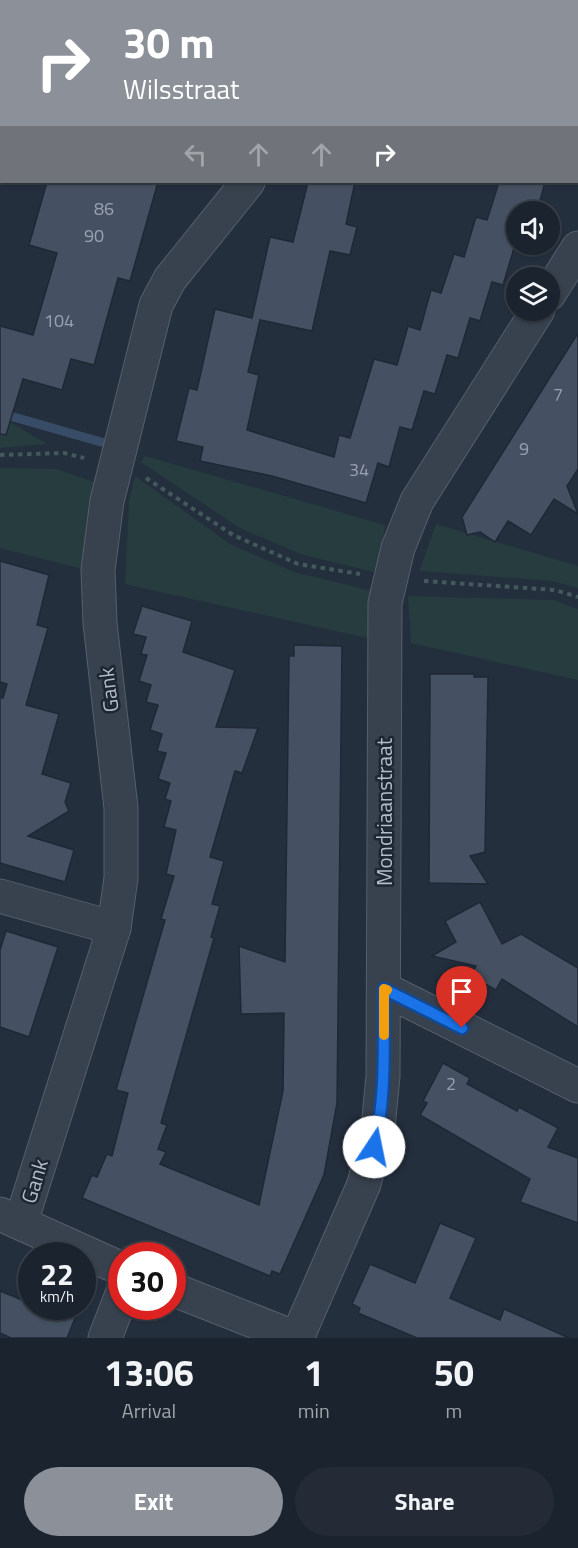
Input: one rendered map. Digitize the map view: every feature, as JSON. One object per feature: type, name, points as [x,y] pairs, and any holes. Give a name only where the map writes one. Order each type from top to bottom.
[{"type":"street","name":"Gank","points":[[11,1218],[114,928],[121,878],[121,808],[100,623],[98,570],[107,501],[156,305],[170,279],[247,183]]},
{"type":"street","points":[[560,277],[578,248]]},
{"type":"street","name":"Mondriaanstraat","points":[[297,1338],[364,1184],[378,1128],[383,1076],[385,603],[390,579],[417,501],[531,321]]},
{"type":"street","points":[[0,896],[114,928]]},
{"type":"street","points":[[384,989],[578,1086]]},
{"type":"street","points":[[11,1218],[108,1263]]},
{"type":"street","points":[[186,1294],[297,1338]]},
{"type":"street","points":[[105,1338],[112,1320]]},
{"type":"path","points":[[0,455],[64,453],[116,466],[150,480],[233,535],[298,564],[390,579],[555,590],[578,597]]},
{"type":"green space","points":[[0,416],[47,444],[0,448]]},
{"type":"green space","points":[[145,456],[385,525],[378,573],[300,554],[240,528],[141,462]]},
{"type":"green space","points":[[0,468],[56,469],[100,484],[83,569],[0,548]]},
{"type":"green space","points":[[135,476],[230,544],[294,572],[372,591],[372,639],[125,584],[129,501]]},
{"type":"green space","points":[[436,524],[578,566],[578,588],[552,581],[419,571]]},
{"type":"green space","points":[[408,596],[553,600],[578,609],[578,680],[411,643]]},
{"type":"building","points":[[47,183],[158,183],[130,281],[118,278],[94,365],[71,359],[62,390],[23,379],[6,435],[0,434],[0,326],[33,335],[57,253],[29,245]]},
{"type":"building","points":[[308,183],[355,183],[346,224],[357,227],[350,255],[330,251],[312,331],[260,320],[248,372],[259,375],[247,430],[334,457],[339,435],[350,438],[374,359],[397,365],[408,326],[420,330],[431,290],[441,293],[454,254],[464,257],[476,217],[487,220],[499,183],[545,183],[540,201],[506,201],[506,255],[512,255],[508,267],[506,267],[503,285],[492,282],[480,321],[470,318],[458,358],[447,355],[435,394],[424,391],[412,430],[400,427],[389,467],[378,463],[366,503],[272,476],[200,461],[203,447],[176,441],[189,388],[197,390],[215,309],[252,318],[270,237],[293,242]]},
{"type":"building","points":[[578,333],[578,469],[567,486],[578,514],[554,499],[531,535],[508,521],[495,542],[480,532],[467,535],[462,517]]},
{"type":"building","points":[[0,561],[49,575],[37,625],[48,628],[26,705],[59,714],[42,774],[71,783],[65,802],[69,811],[28,836],[74,850],[65,882],[0,863],[0,697],[3,698],[7,684],[0,682]]},
{"type":"building","points":[[142,606],[192,621],[183,652],[235,670],[216,727],[258,728],[242,773],[235,771],[210,857],[224,861],[212,904],[220,906],[211,937],[214,938],[161,1123],[167,1125],[158,1149],[166,1152],[160,1164],[259,1205],[283,1091],[284,1013],[241,1014],[239,946],[285,962],[289,656],[294,656],[294,645],[342,646],[337,1103],[324,1175],[280,1274],[272,1271],[270,1276],[82,1198],[92,1175],[97,1177],[107,1154],[112,1156],[128,1093],[116,1090],[165,920],[161,919],[174,876],[166,874],[176,830],[164,827],[171,801],[165,799],[170,783],[158,779],[166,753],[157,751],[162,734],[150,730],[158,705],[146,702],[151,685],[139,681],[147,655],[141,654],[146,637],[133,634]]},
{"type":"building","points":[[430,674],[474,674],[474,677],[488,677],[485,852],[470,856],[488,884],[429,883]]},
{"type":"building","points":[[480,902],[502,944],[521,934],[578,968],[578,1027],[502,979],[496,990],[470,976],[476,966],[432,956],[456,942],[445,921]]},
{"type":"building","points":[[6,931],[58,947],[29,1037],[0,1027],[0,950]]},
{"type":"building","points":[[443,1063],[470,1078],[467,1084],[517,1111],[519,1107],[558,1128],[548,1147],[578,1158],[578,1223],[520,1202],[530,1179],[420,1115],[427,1103],[423,1101]]},
{"type":"building","points":[[440,1223],[476,1238],[450,1298],[500,1320],[504,1309],[569,1338],[417,1338],[358,1313],[360,1308],[352,1304],[370,1264],[415,1283]]},
{"type":"building","points":[[0,1291],[18,1298],[18,1320],[74,1320],[67,1338],[11,1338],[0,1333]]},
{"type":"waterway","points":[[0,413],[101,442]]},
{"type":"slow traffic","points":[[384,1035],[384,989],[387,990]]},
{"type":"route","points":[[374,1147],[383,1076],[384,989],[462,1028]]}]
